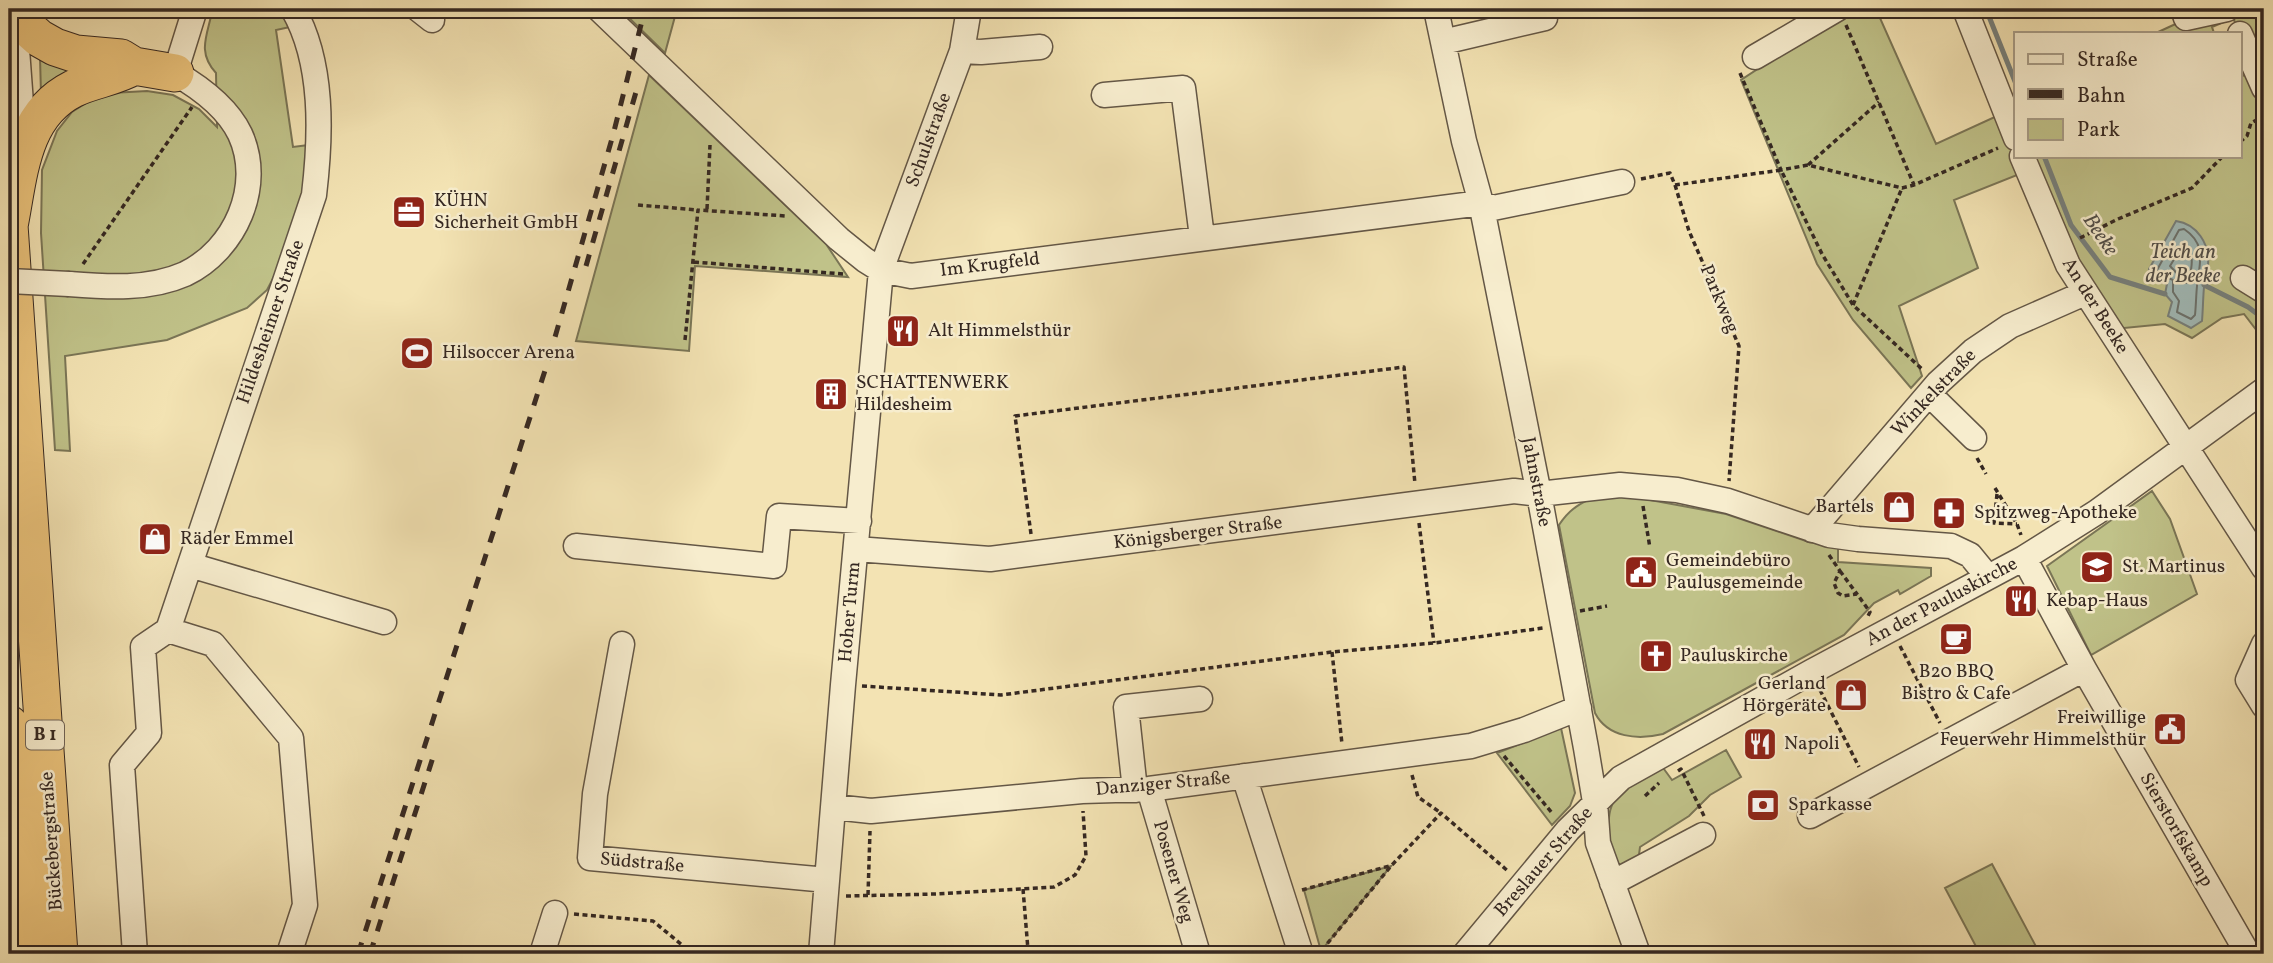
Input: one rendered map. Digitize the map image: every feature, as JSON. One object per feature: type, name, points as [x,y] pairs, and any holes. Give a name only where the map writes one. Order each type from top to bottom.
[{"type":"highway","points":[[15,9],[30,30],[55,47],[76,54],[121,58],[134,66],[190,82]]},
{"type":"highway","name":"Bückebergstraße","points":[[59,954],[9,226],[24,147],[38,121],[64,94],[86,83],[120,74],[134,66]]},
{"type":"highway","name":"Bückebergstraße","points":[[9,724],[24,954]]},
{"type":"street","points":[[15,9],[24,147]]},
{"type":"street","points":[[9,281],[110,287],[158,283],[202,264],[221,247],[234,229],[246,195],[247,156],[235,125],[220,106],[190,82],[195,9]]},
{"type":"street","name":"Hildesheimer Straße","points":[[168,630],[314,195],[319,147],[318,97],[309,51],[293,9]]},
{"type":"street","name":"Im Krugfeld","points":[[599,9],[839,239],[881,270],[911,276],[1481,203]]},
{"type":"street","name":"Schulstraße","points":[[881,270],[962,51],[969,9]]},
{"type":"street","name":"Jahnstraße","points":[[1436,9],[1464,141],[1481,203],[1539,494],[1595,802],[1598,843],[1638,954]]},
{"type":"street","name":"An der Beeke","points":[[1965,9],[2014,147]]},
{"type":"street","points":[[2183,9],[2186,18],[2227,9],[2239,32]]},
{"type":"street","points":[[1755,57],[1841,15]]},
{"type":"street","points":[[1443,41],[1545,18]]},
{"type":"street","points":[[2242,38],[2264,88]]},
{"type":"street","points":[[962,51],[1040,47]]},
{"type":"street","points":[[1104,95],[1182,88],[1202,237]]},
{"type":"street","name":"An der Beeke","points":[[2019,158],[2060,250],[2085,293],[2264,568]]},
{"type":"street","points":[[1481,203],[1493,208],[1622,182]]},
{"type":"street","name":"Hoher Turm","points":[[821,954],[881,270]]},
{"type":"street","name":"Winkelstraße","points":[[1812,530],[1933,388],[1973,351],[1996,334],[2085,293]]},
{"type":"street","points":[[1933,388],[1974,438]]},
{"type":"street","points":[[2024,558],[2097,512],[2264,390]]},
{"type":"street","points":[[1539,494],[1620,485],[1677,489],[1728,501],[1812,530],[1858,539],[1951,546],[1970,555],[1988,577]]},
{"type":"street","name":"Königsberger Straße","points":[[856,549],[990,559],[1514,491],[1539,494]]},
{"type":"street","points":[[576,546],[774,566],[779,516],[859,521]]},
{"type":"street","name":"An der Pauluskirche","points":[[1595,802],[1630,772],[1811,671],[2024,558],[2084,669]]},
{"type":"street","points":[[190,565],[384,622]]},
{"type":"street","points":[[135,954],[122,765],[149,733],[143,647],[168,630],[214,644],[291,738],[305,905],[289,954]]},
{"type":"street","name":"Südstraße","points":[[622,644],[594,794],[590,858],[827,880]]},
{"type":"street","points":[[2264,644],[2249,680],[2264,706]]},
{"type":"street","points":[[1810,816],[2084,669]]},
{"type":"street","name":"Sierstorfskamp","points":[[2084,669],[2248,954]]},
{"type":"street","name":"Posener Weg","points":[[1198,954],[1142,789],[1126,707],[1200,699]]},
{"type":"street","name":"Danziger Straße","points":[[834,807],[871,811],[1082,791],[1142,789],[1471,746],[1578,708]]},
{"type":"street","points":[[1244,776],[1301,954]]},
{"type":"street","name":"Breslauer Straße","points":[[1465,954],[1563,836],[1595,802]]},
{"type":"street","points":[[1612,883],[1703,835]]},
{"type":"street","points":[[542,954],[555,913]]},
{"type":"path","points":[[1841,15],[1914,185]]},
{"type":"path","points":[[1755,57],[1737,66],[1781,170],[1822,254],[1853,305],[1933,388]]},
{"type":"path","points":[[69,284],[190,82]]},
{"type":"path","points":[[1808,165],[1879,102]]},
{"type":"path","points":[[2242,140],[2247,136],[2250,123],[2264,116]]},
{"type":"path","points":[[707,209],[710,144]]},
{"type":"path","points":[[1622,182],[1670,173],[1675,185],[1808,165],[1902,188],[2014,147]]},
{"type":"path","name":"An der Beeke","points":[[2085,234],[2192,188],[2221,158]]},
{"type":"path","name":"Parkweg","points":[[1675,185],[1689,231],[1739,346],[1728,501]]},
{"type":"path","points":[[1853,305],[1902,188]]},
{"type":"path","points":[[638,205],[790,216]]},
{"type":"path","points":[[685,340],[698,210]]},
{"type":"path","points":[[694,262],[844,274],[835,264]]},
{"type":"path","points":[[1034,554],[1015,416],[1404,367],[1434,643]]},
{"type":"path","points":[[1640,486],[1650,548]]},
{"type":"path","points":[[2017,524],[1994,523],[1996,490],[2017,524],[2024,558]]},
{"type":"path","points":[[1812,530],[1870,612],[1849,637],[1854,649]]},
{"type":"path","points":[[1840,571],[1834,583],[1838,593],[1846,597],[1857,594]]},
{"type":"path","points":[[843,685],[1001,695],[1562,625]]},
{"type":"path","points":[[1891,629],[1950,740]]},
{"type":"path","points":[[1332,652],[1343,762]]},
{"type":"path","points":[[1811,671],[1868,785]]},
{"type":"path","points":[[1491,741],[1559,821]]},
{"type":"path","points":[[1405,754],[1418,797],[1441,813],[1524,885]]},
{"type":"path","points":[[1673,775],[1681,769],[1704,816],[1706,824],[1703,835]]},
{"type":"path","points":[[1645,796],[1665,779]]},
{"type":"path","points":[[849,896],[1054,887],[1076,875],[1086,856],[1082,791]]},
{"type":"path","points":[[868,895],[871,811]]},
{"type":"path","points":[[1319,954],[1391,866],[1441,813]]},
{"type":"path","points":[[1282,896],[1391,866]]},
{"type":"path","points":[[1023,889],[1028,950],[1026,954]]},
{"type":"path","points":[[555,913],[653,921],[693,954]]},
{"type":"green space","points":[[215,9],[282,9],[290,27],[276,30],[293,147],[309,145],[301,201],[280,265],[267,290],[247,308],[167,340],[65,356],[70,451],[55,450],[41,233],[42,170],[57,131],[72,112],[94,98],[111,93],[147,91],[173,95],[199,109],[217,127],[216,73],[205,51],[212,12]]},
{"type":"green space","points":[[623,9],[677,9],[665,53],[623,12]]},
{"type":"green space","points":[[1849,9],[1876,9],[1936,144],[2010,110],[2014,158],[2242,158],[2242,76],[2254,71],[2264,94],[2264,340],[2244,314],[2222,318],[2192,338],[2165,324],[2114,329],[2032,169],[1954,200],[1978,268],[1899,306],[1922,376],[1911,388],[1853,320],[1817,264],[1741,80]]},
{"type":"green space","points":[[2208,9],[2264,9],[2264,84],[2242,32],[2233,18],[2212,27],[2214,32],[2158,32]]},
{"type":"green space","points":[[40,57],[97,63],[41,94]]},
{"type":"green space","points":[[649,75],[826,244],[848,277],[695,266],[689,351],[576,341]]},
{"type":"green space","points":[[2152,491],[2170,519],[2197,594],[2091,655],[2047,566]]},
{"type":"green space","points":[[1598,495],[1623,495],[1726,514],[1809,542],[1838,547],[1838,562],[1931,568],[1931,576],[1900,594],[1898,590],[1874,603],[1844,635],[1663,734],[1644,737],[1624,735],[1608,728],[1595,713],[1559,525],[1576,507]]},
{"type":"green space","points":[[1561,728],[1575,793],[1570,806],[1552,825],[1497,753]]},
{"type":"green space","points":[[1726,750],[1741,777],[1710,795],[1689,816],[1640,847],[1638,862],[1625,868],[1616,863],[1609,834],[1609,815],[1616,797],[1623,789],[1661,765],[1672,780]]},
{"type":"green space","points":[[1992,864],[2040,954],[1980,954],[1945,888]]},
{"type":"green space","points":[[1391,866],[1321,951],[1304,890]]},
{"type":"water","name":"Teich an der Beeke","points":[[2176,221],[2190,226],[2201,236],[2208,257],[2202,321],[2191,328],[2168,316],[2172,302],[2165,294],[2167,284],[2153,280],[2149,269]]},
{"type":"waterway","name":"Beeke","points":[[1986,9],[2014,79]]},
{"type":"waterway","name":"Beeke","points":[[2045,158],[2071,225],[2110,277],[2165,294]]},
{"type":"waterway","name":"Beeke","points":[[2204,285],[2248,307],[2264,319]]},
{"type":"railway","points":[[358,954],[549,358],[613,135],[645,9]]},
{"type":"railway","points":[[586,266],[638,85]]},
{"type":"railway","points":[[370,954],[435,751]]},
{"type":"place","name":"KÜHN Sicherheit GmbH","points":[[409,212]]},
{"type":"place","name":"Alt Himmelsthür","points":[[903,331]]},
{"type":"place","name":"Hilsoccer Arena","points":[[417,353]]},
{"type":"place","name":"SCHATTENWERK Hildesheim","points":[[831,394]]},
{"type":"place","name":"Bartels","points":[[1899,507]]},
{"type":"place","name":"Spitzweg-Apotheke","points":[[1949,513]]},
{"type":"place","name":"Räder Emmel","points":[[155,539]]},
{"type":"place","name":"St. Martinus","points":[[2097,567]]},
{"type":"place","name":"Gemeindebüro Paulusgemeinde","points":[[1641,572]]},
{"type":"place","name":"Kebap-Haus","points":[[2021,601]]},
{"type":"place","name":"B20 BBQ Bistro & Cafe","points":[[1956,639]]},
{"type":"place","name":"Pauluskirche","points":[[1656,656]]},
{"type":"place","name":"Gerland Hörgeräte","points":[[1851,695]]},
{"type":"place","name":"Freiwillige Feuerwehr Himmelsthür","points":[[2170,729]]},
{"type":"place","name":"Napoli","points":[[1760,744]]},
{"type":"place","name":"Sparkasse","points":[[1763,805]]}]
